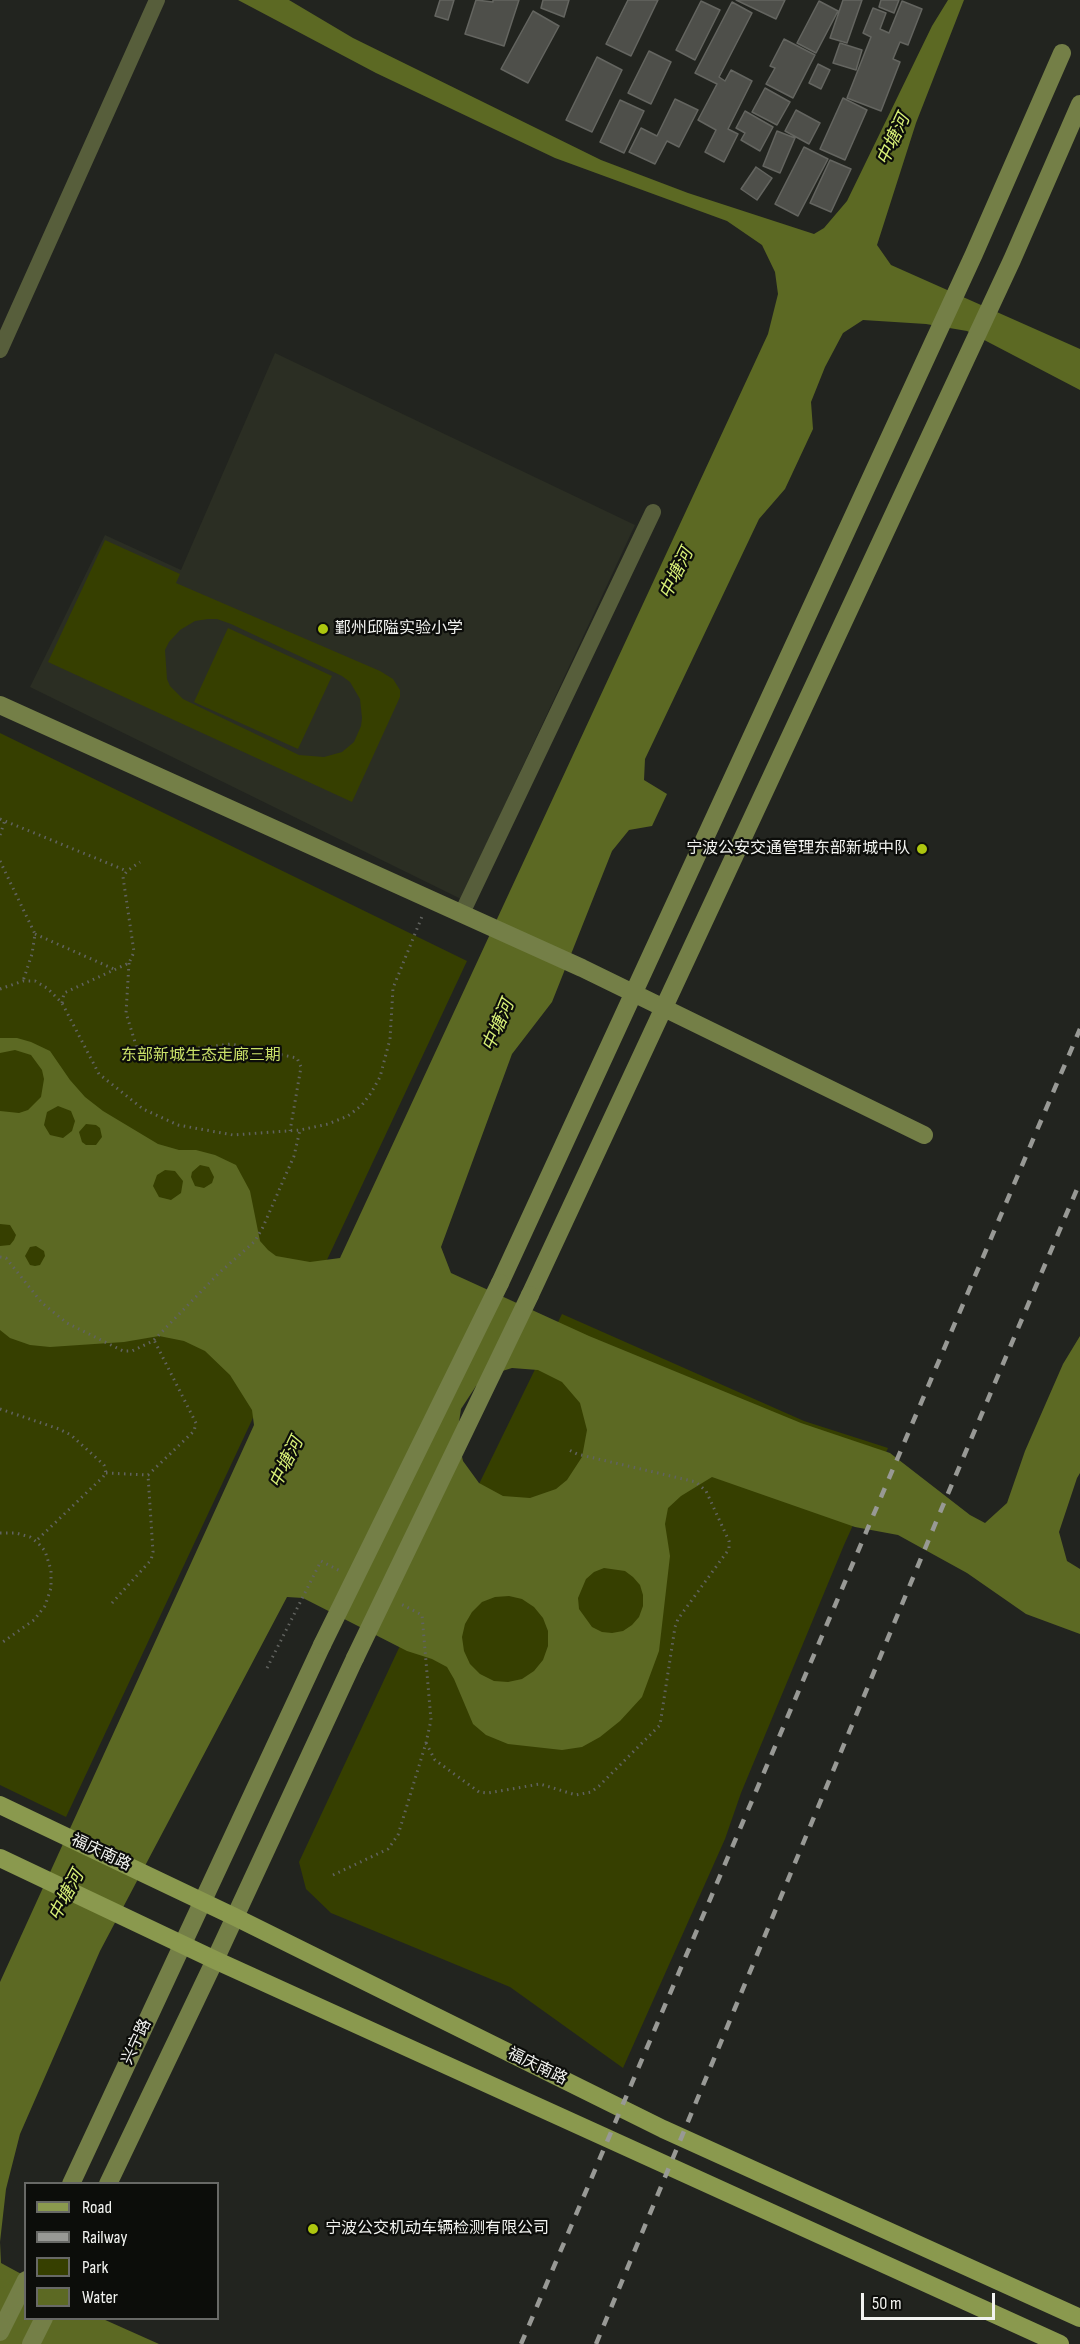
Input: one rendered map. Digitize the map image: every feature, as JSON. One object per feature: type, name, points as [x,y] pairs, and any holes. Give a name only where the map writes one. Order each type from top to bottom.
[{"type":"main road","name":"兴宁路","points":[[72,2182],[322,1645],[500,1283],[969,265],[1062,53]]},
{"type":"main road","points":[[109,2182],[355,1658],[530,1295],[1012,260],[1080,104]]},
{"type":"main road","points":[[0,705],[665,1006],[924,1135]]},
{"type":"main road","name":"福庆南路","points":[[0,1805],[235,1917],[663,2129],[1080,2318]]},
{"type":"main road","points":[[0,1858],[182,1945],[1060,2344]]},
{"type":"main road","points":[[0,2331],[24,2284]]},
{"type":"main road","points":[[31,2344],[43,2320]]},
{"type":"street","points":[[0,350],[157,0]]},
{"type":"street","points":[[465,914],[653,512]]},
{"type":"path","points":[[0,819],[127,871]]},
{"type":"path","points":[[0,836],[5,820]]},
{"type":"path","points":[[0,861],[35,934],[32,954],[23,981]]},
{"type":"path","points":[[140,862],[127,871],[123,877],[134,952],[129,963],[126,1014],[139,1055],[151,1060],[191,1049],[231,1044],[297,1058],[301,1067],[290,1131]]},
{"type":"path","points":[[0,989],[23,981],[35,981],[47,988],[62,1004],[99,1074],[143,1109],[178,1125],[232,1135],[300,1130],[328,1124],[348,1116],[362,1105],[371,1093],[386,1057],[390,1039],[393,988],[430,898]]},
{"type":"path","points":[[35,934],[116,970]]},
{"type":"path","points":[[62,1004],[64,993],[129,963]]},
{"type":"path","points":[[0,1257],[6,1258],[42,1303],[68,1323],[123,1351],[132,1352],[154,1340],[219,1273],[255,1241],[294,1156],[300,1130]]},
{"type":"path","points":[[106,1473],[148,1475],[194,1431],[196,1424],[154,1340]]},
{"type":"path","points":[[0,1409],[59,1429],[70,1435],[104,1465],[106,1473],[103,1478],[36,1541]]},
{"type":"path","points":[[426,1743],[435,1760],[479,1792],[488,1793],[540,1784],[576,1795],[591,1792],[599,1786],[660,1725],[678,1619],[729,1549],[729,1541],[703,1487],[696,1482],[577,1454],[569,1450]]},
{"type":"path","points":[[112,1603],[151,1560],[153,1552],[148,1475]]},
{"type":"path","points":[[0,1533],[16,1533],[36,1541],[45,1551],[51,1570],[51,1588],[45,1606],[34,1620],[0,1644]]},
{"type":"path","points":[[267,1668],[296,1611]]},
{"type":"path","points":[[333,1875],[388,1849],[398,1835],[431,1720],[426,1664]]},
{"type":"shaded area","name":"鄞州邱隘实验小学","points":[[275,353],[635,525],[461,899],[30,687],[105,535],[181,570]]},
{"type":"green space","points":[[105,540],[180,574],[176,583],[380,671],[393,679],[400,690],[400,697],[352,802],[48,662]],"holes":[[[217,619],[342,676],[350,682],[360,699],[362,718],[354,742],[342,752],[324,757],[299,755],[183,699],[170,686],[167,679],[165,650],[180,630],[195,621]]]},
{"type":"green space","points":[[228,628],[332,676],[298,749],[194,702]]},
{"type":"green space","name":"东部新城生态走廊三期","points":[[0,733],[467,961],[66,1817],[0,1785]]},
{"type":"green space","points":[[562,1314],[804,1421],[888,1448],[844,1545],[741,1793],[725,1839],[623,2068],[510,1987],[331,1913],[306,1889],[299,1862],[398,1650]]},
{"type":"water","name":"中塘河","points":[[238,0],[289,0],[353,38],[601,160],[688,193],[814,234],[824,228],[847,201],[932,26],[948,0],[964,0],[916,123],[877,245],[891,265],[1080,349],[1080,390],[967,331],[926,324],[863,320],[843,333],[825,367],[811,402],[813,429],[785,489],[759,519],[645,759],[644,780],[667,794],[652,826],[629,830],[612,851],[552,1002],[512,1054],[441,1247],[451,1273],[589,1336],[801,1423],[890,1453],[970,1515],[985,1523],[1007,1503],[1025,1451],[1063,1364],[1080,1336],[1080,1473],[1059,1532],[1067,1561],[1080,1569],[1080,1634],[1026,1614],[967,1573],[898,1535],[855,1527],[712,1477],[681,1496],[668,1508],[665,1524],[670,1556],[659,1651],[642,1697],[620,1721],[600,1737],[582,1747],[562,1750],[508,1744],[486,1735],[473,1724],[447,1667],[432,1659],[407,1651],[303,1598],[287,1597],[100,1951],[20,2134],[6,2189],[0,2242],[0,1982],[254,1425],[252,1410],[230,1375],[205,1351],[184,1341],[159,1336],[124,1342],[50,1347],[30,1345],[10,1338],[0,1330],[0,1246],[10,1245],[16,1235],[10,1225],[0,1224],[0,1111],[19,1113],[28,1110],[41,1097],[44,1079],[42,1070],[31,1055],[15,1050],[0,1053],[0,1038],[17,1038],[50,1051],[85,1097],[103,1111],[158,1144],[179,1150],[196,1150],[215,1155],[236,1165],[250,1191],[260,1241],[276,1256],[310,1262],[340,1258],[768,334],[778,294],[775,272],[762,245],[727,221],[555,158],[376,73]],"holes":[[[58,1106],[71,1111],[75,1121],[72,1131],[63,1138],[50,1135],[44,1125],[47,1112]],[[86,1124],[100,1128],[102,1137],[96,1145],[86,1145],[82,1142],[79,1132]],[[200,1165],[209,1167],[214,1177],[212,1183],[204,1188],[195,1186],[191,1177],[192,1172]],[[165,1170],[175,1171],[183,1181],[181,1193],[171,1200],[159,1197],[153,1186],[157,1175]],[[36,1246],[44,1251],[45,1256],[40,1265],[35,1266],[30,1265],[25,1256],[30,1247]],[[512,1368],[538,1370],[562,1382],[580,1403],[587,1430],[582,1457],[567,1480],[556,1489],[530,1498],[503,1496],[479,1483],[463,1461],[457,1435],[461,1409],[476,1386],[499,1372]],[[604,1568],[625,1571],[640,1585],[643,1606],[639,1617],[623,1631],[602,1632],[592,1627],[579,1609],[578,1598],[586,1579],[594,1572]],[[509,1596],[522,1599],[534,1607],[543,1618],[548,1631],[548,1646],[543,1660],[534,1671],[522,1679],[508,1682],[494,1681],[480,1674],[470,1664],[464,1651],[462,1637],[465,1624],[482,1602],[495,1597]]]},
{"type":"water","points":[[0,2242],[1,2263],[24,2275],[24,2320],[105,2320],[159,2344],[0,2344]]},
{"type":"building","points":[[440,0],[454,0],[448,20],[435,16]]},
{"type":"building","points":[[476,0],[493,2],[493,0],[519,0],[504,46],[465,34]]},
{"type":"building","points":[[543,0],[569,0],[564,17],[541,8]]},
{"type":"building","points":[[628,0],[658,0],[631,56],[606,44]]},
{"type":"building","points":[[736,0],[785,0],[776,19]]},
{"type":"building","points":[[843,0],[862,0],[847,43],[830,38]]},
{"type":"building","points":[[881,0],[899,0],[894,13],[879,7]]},
{"type":"building","points":[[701,1],[720,10],[695,60],[676,50]]},
{"type":"building","points":[[819,1],[838,11],[816,53],[797,43]]},
{"type":"building","points":[[902,1],[922,9],[908,45],[900,42],[893,59],[900,62],[881,111],[847,98],[871,37],[863,33],[873,8],[886,13],[880,29],[889,33]]},
{"type":"building","points":[[732,2],[752,13],[719,77],[725,81],[731,70],[752,81],[728,129],[738,134],[724,162],[705,152],[716,130],[698,120],[717,84],[695,73]]},
{"type":"building","points":[[533,11],[559,26],[528,83],[501,69]]},
{"type":"building","points":[[784,39],[815,55],[793,98],[766,84],[775,68],[770,66]]},
{"type":"building","points":[[840,43],[862,50],[856,70],[833,63]]},
{"type":"building","points":[[649,51],[671,62],[651,104],[628,93]]},
{"type":"building","points":[[597,57],[622,70],[592,132],[566,120]]},
{"type":"building","points":[[818,64],[830,70],[821,89],[809,83]]},
{"type":"building","points":[[765,88],[790,102],[777,125],[752,112]]},
{"type":"building","points":[[843,98],[867,110],[845,160],[820,149]]},
{"type":"building","points":[[675,99],[698,110],[679,147],[667,141],[655,164],[629,152],[641,128],[657,136]]},
{"type":"building","points":[[620,100],[644,111],[624,153],[600,142]]},
{"type":"building","points":[[796,110],[820,123],[809,144],[785,131]]},
{"type":"building","points":[[745,111],[773,127],[760,151],[741,140],[745,133],[736,128]]},
{"type":"building","points":[[777,131],[795,138],[780,173],[763,166]]},
{"type":"building","points":[[804,147],[828,159],[798,216],[775,204]]},
{"type":"building","points":[[830,160],[851,169],[831,212],[810,203]]},
{"type":"building","points":[[756,167],[772,178],[757,200],[741,189]]},
{"type":"railway","points":[[521,2344],[1080,1029]]},
{"type":"railway","points":[[596,2344],[936,1522],[1080,1182]]},
{"type":"place","name":"鄞州邱隘实验小学","points":[[323,629]]},
{"type":"place","name":"宁波公安交通管理东部新城中队","points":[[922,849]]},
{"type":"place","name":"宁波公交机动车辆检测有限公司","points":[[313,2229]]}]
